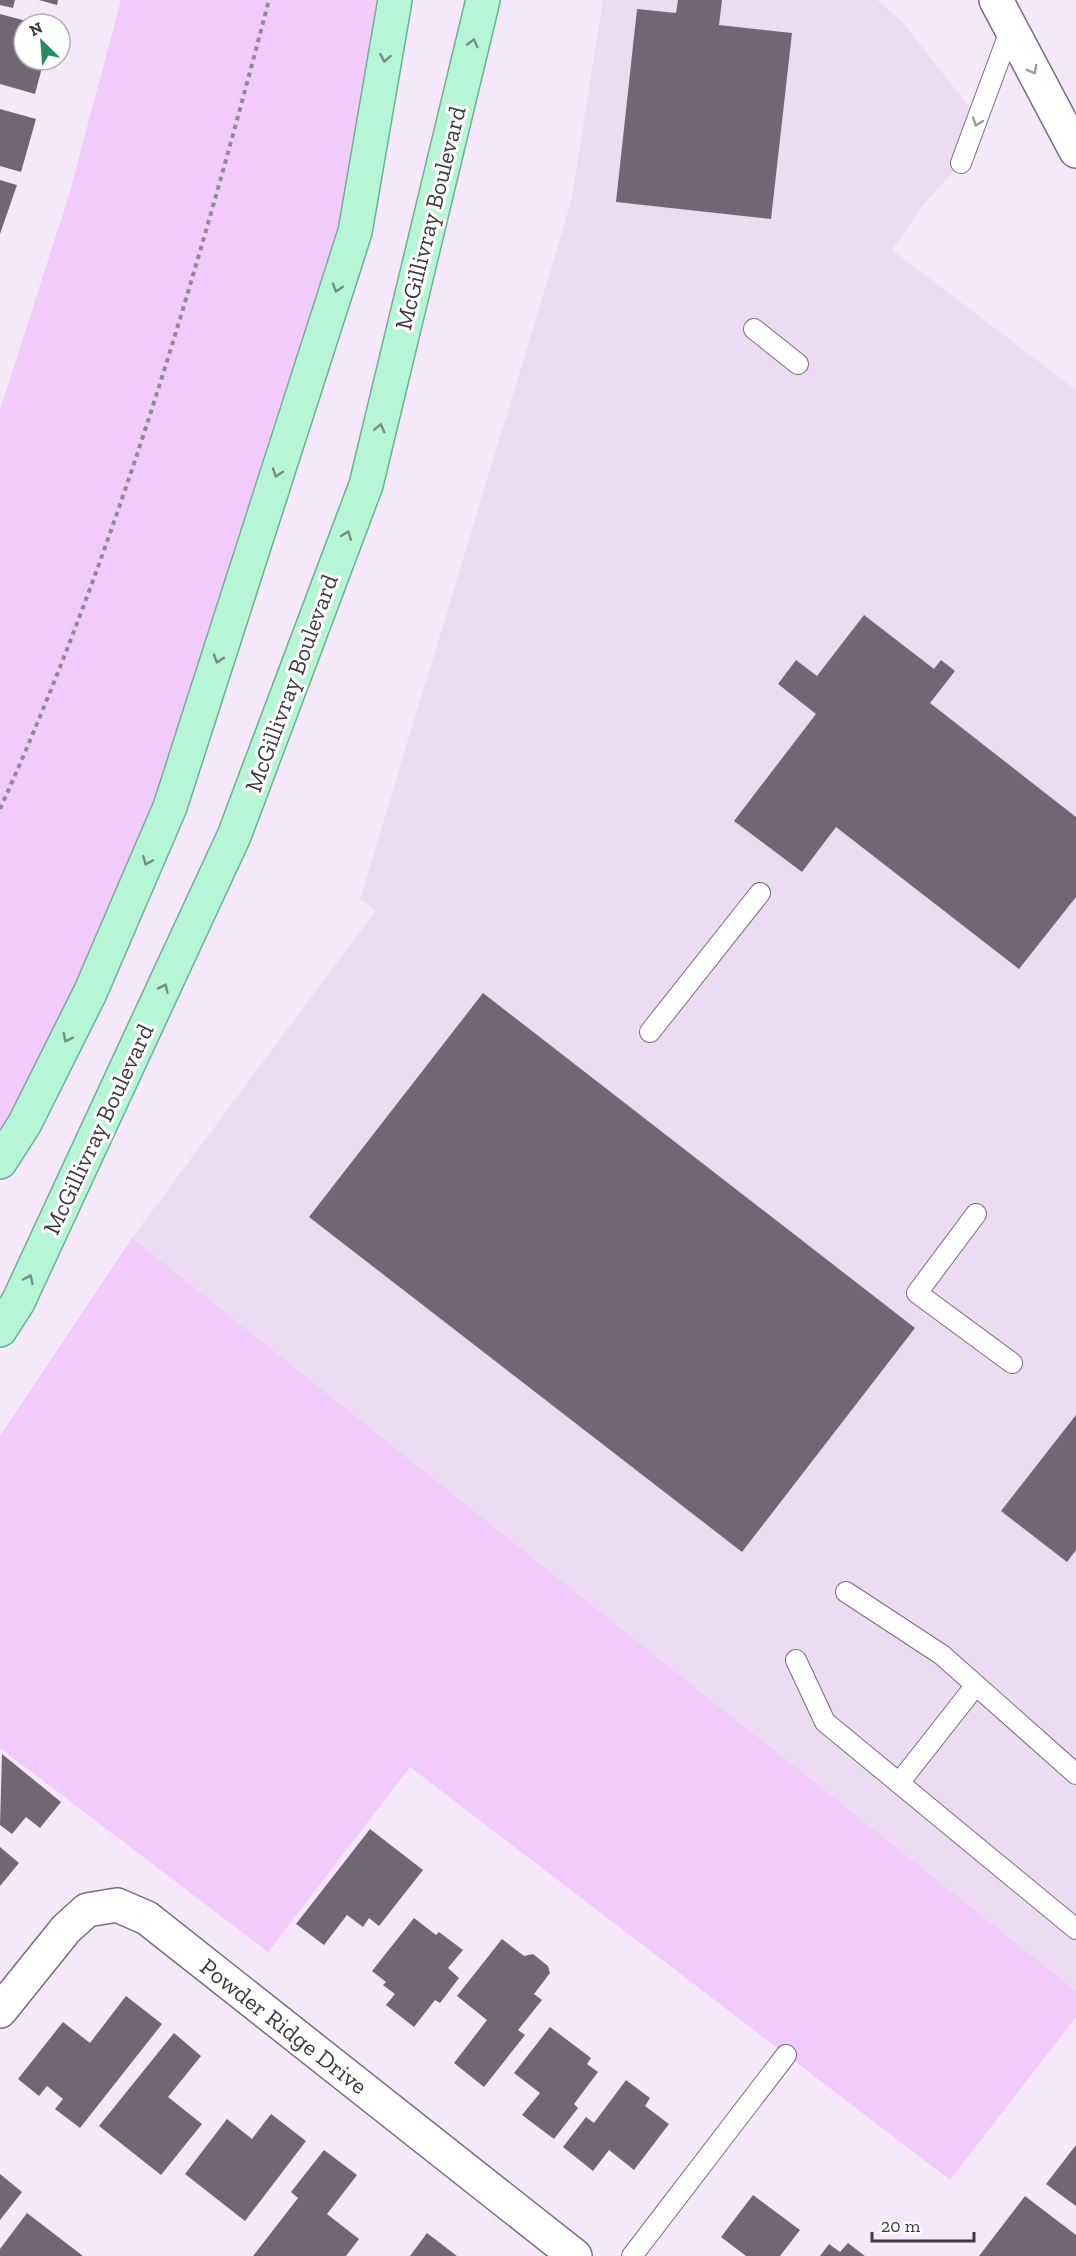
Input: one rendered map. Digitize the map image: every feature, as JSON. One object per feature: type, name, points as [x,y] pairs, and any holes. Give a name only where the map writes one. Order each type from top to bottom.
[{"type":"main road","points":[[0,1162],[25,1123],[90,993],[170,807],[355,232],[395,0]]},
{"type":"main road","name":"McGillivray Boulevard","points":[[0,1330],[18,1302],[234,836],[366,485],[483,0]]},
{"type":"street","points":[[1004,14],[1076,151]]},
{"type":"street","name":"Powder Ridge Drive","points":[[0,2011],[66,1929],[87,1910],[117,1905],[156,1926],[574,2256]]},
{"type":"lane","points":[[961,162],[1004,14]]},
{"type":"lane","points":[[754,329],[798,364]]},
{"type":"lane","points":[[650,1032],[760,893]]},
{"type":"lane","points":[[976,1214],[917,1293],[1012,1363]]},
{"type":"lane","points":[[846,1592],[942,1655],[1076,1774]]},
{"type":"lane","points":[[796,1660],[825,1722],[1076,1929]]},
{"type":"lane","points":[[899,1784],[976,1685]]},
{"type":"lane","points":[[632,2256],[786,2055]]},
{"type":"path","points":[[0,809],[122,505],[216,203],[269,0]]},
{"type":"shaded area","points":[[121,0],[395,0],[355,232],[170,807],[0,1162],[0,410],[69,195]]},
{"type":"shaded area","points":[[603,0],[877,0],[903,23],[978,118],[961,163],[923,205],[892,250],[1076,390],[1076,1991],[132,1238],[376,910],[360,899],[571,203]]},
{"type":"shaded area","points":[[132,1238],[1076,1991],[1076,2017],[950,2180],[410,1767],[268,1952],[0,1748],[0,1436]]},
{"type":"building","points":[[0,0],[15,0],[13,8],[0,5]]},
{"type":"building","points":[[39,0],[58,0],[57,5]]},
{"type":"building","points":[[678,0],[722,0],[719,25],[792,33],[771,219],[616,202],[637,9],[676,13]]},
{"type":"building","points":[[0,14],[12,17],[12,72],[41,72],[35,94],[0,84]]},
{"type":"building","points":[[0,109],[36,119],[21,172],[0,166]]},
{"type":"building","points":[[0,180],[17,185],[0,234]]},
{"type":"building","points":[[864,615],[934,669],[941,660],[955,671],[930,703],[1076,817],[1076,897],[1019,969],[836,827],[802,872],[734,821],[816,714],[778,684],[796,660],[817,676]]},
{"type":"building","points":[[483,993],[915,1328],[742,1552],[309,1217]]},
{"type":"building","points":[[1076,1415],[1076,1550],[1067,1562],[1001,1511]]},
{"type":"building","points":[[2,1754],[61,1802],[40,1828],[26,1817],[12,1834],[0,1825]]},
{"type":"building","points":[[370,1829],[423,1870],[379,1926],[369,1918],[363,1927],[347,1915],[324,1945],[296,1924]]},
{"type":"building","points":[[0,1847],[19,1863],[0,1886]]},
{"type":"building","points":[[414,1918],[436,1935],[439,1932],[463,1950],[448,1968],[459,1978],[440,2003],[435,2000],[414,2027],[386,2005],[395,1994],[383,1985],[386,1982],[372,1971]]},
{"type":"building","points":[[502,1939],[524,1956],[533,1954],[548,1966],[550,1973],[534,1994],[542,2000],[518,2030],[525,2035],[484,2087],[454,2063],[487,2020],[457,1996]]},
{"type":"building","points":[[126,1996],[162,2024],[80,2128],[55,2109],[63,2099],[47,2086],[39,2096],[18,2079],[63,2022],[90,2043]]},
{"type":"building","points":[[550,2027],[591,2058],[587,2064],[598,2072],[574,2104],[578,2108],[554,2139],[522,2115],[540,2093],[514,2073]]},
{"type":"building","points":[[174,2033],[201,2056],[168,2097],[202,2124],[161,2175],[99,2126]]},
{"type":"building","points":[[626,2080],[650,2098],[645,2106],[669,2124],[634,2170],[609,2150],[593,2171],[563,2147],[586,2117],[594,2123]]},
{"type":"building","points":[[271,2114],[306,2141],[245,2221],[185,2174],[227,2119],[252,2139]]},
{"type":"building","points":[[1076,2145],[1076,2206],[1046,2184]]},
{"type":"building","points":[[324,2150],[357,2175],[327,2214],[359,2239],[346,2256],[253,2256],[298,2198],[291,2192]]},
{"type":"building","points":[[0,2174],[22,2192],[0,2220]]},
{"type":"building","points":[[753,2195],[800,2230],[780,2256],[746,2256],[721,2237]]},
{"type":"building","points":[[1025,2196],[1076,2235],[1076,2256],[979,2256]]},
{"type":"building","points":[[27,2213],[83,2256],[0,2256],[0,2249]]},
{"type":"building","points":[[427,2233],[457,2256],[410,2256]]},
{"type":"building","points":[[848,2243],[865,2256],[820,2256],[829,2244],[840,2252]]}]
